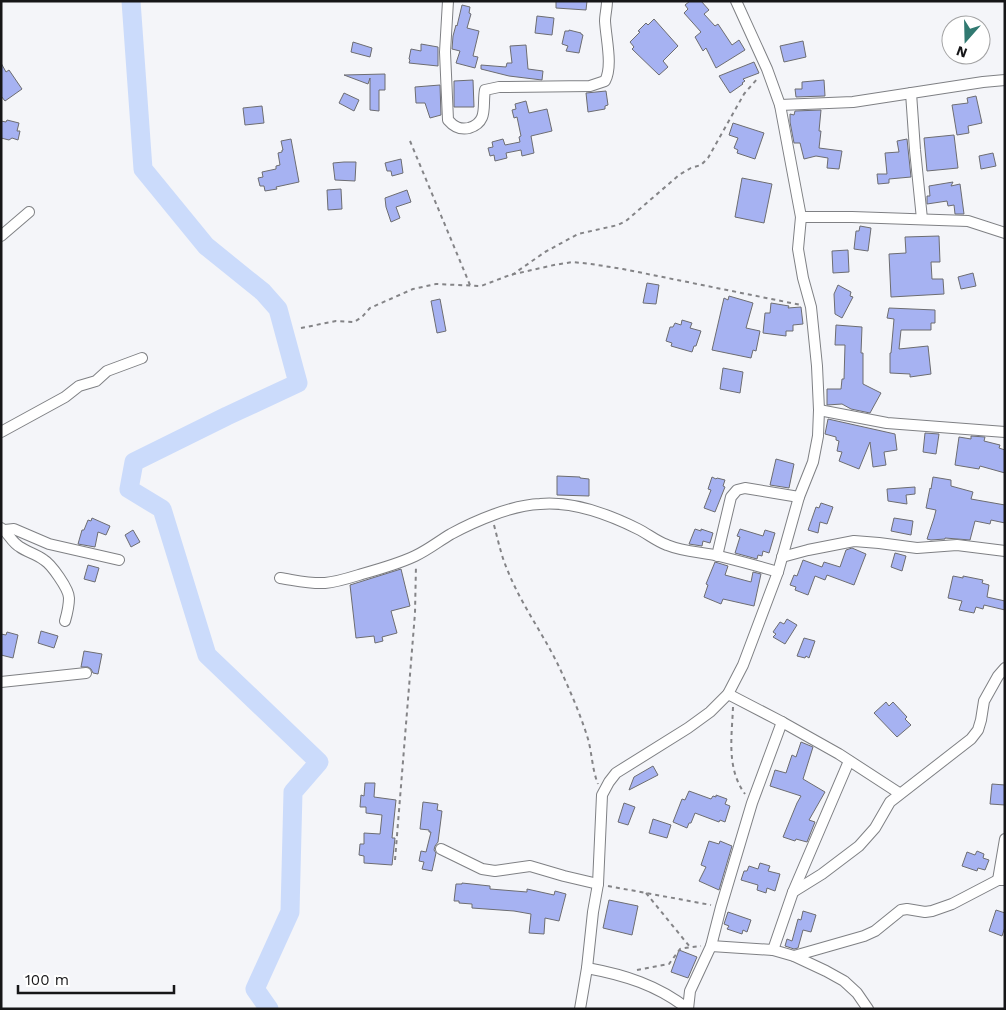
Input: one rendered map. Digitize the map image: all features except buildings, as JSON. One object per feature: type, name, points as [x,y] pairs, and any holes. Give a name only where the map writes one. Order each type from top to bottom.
[{"type":"street","points":[[448,1],[445,52],[448,120],[462,130],[474,126],[481,120],[484,109],[484,94],[485,90],[489,88],[590,86],[605,82],[608,77],[609,68],[605,19],[608,1]]},
{"type":"street","points":[[580,1009],[598,884],[602,795],[616,773],[688,728],[731,696],[778,572],[798,496],[813,462],[818,436],[817,366],[811,307],[798,249],[801,217],[780,105],[767,68],[736,1]]},
{"type":"street","points":[[780,105],[853,102],[1005,80]]},
{"type":"street","points":[[910,93],[922,219]]},
{"type":"street","points":[[1,236],[29,212]]},
{"type":"street","points":[[801,217],[968,221],[1005,233]]},
{"type":"street","points":[[1,432],[65,397],[79,386],[96,381],[107,371],[142,358]]},
{"type":"street","points":[[819,410],[887,423],[1005,432]]},
{"type":"street","points":[[717,556],[731,497],[736,490],[745,488],[798,496]]},
{"type":"street","points":[[280,578],[317,583],[338,581],[391,566],[417,556],[452,534],[491,516],[511,509],[539,504],[563,504],[589,509],[639,529],[654,540],[668,546],[717,556],[778,572]]},
{"type":"street","points":[[3,529],[14,529],[48,544],[119,560]]},
{"type":"street","points":[[3,529],[15,544],[43,559],[54,570],[68,593],[66,621]]},
{"type":"street","points":[[782,556],[854,542],[917,548],[957,545],[1005,551]]},
{"type":"street","points":[[793,892],[822,874],[860,846],[875,828],[890,802],[899,793],[971,739],[978,730],[982,720],[984,701],[989,690],[1005,668]]},
{"type":"street","points":[[1,682],[86,673]]},
{"type":"street","points":[[731,696],[782,722],[899,793]]},
{"type":"street","points":[[587,968],[615,973],[664,992],[688,1009],[690,990],[711,946],[752,804],[782,722]]},
{"type":"street","points":[[773,950],[793,892],[849,761]]},
{"type":"street","points":[[794,956],[864,936],[875,931],[901,910],[932,912],[1001,880],[1005,838]]},
{"type":"street","points":[[442,849],[482,869],[495,871],[530,866],[598,884]]},
{"type":"street","points":[[711,946],[773,950],[794,956],[844,981],[857,993],[868,1009]]},
{"type":"path","points":[[510,275],[545,252],[578,234],[618,225],[626,221],[679,175],[701,165],[708,158],[744,94],[767,68]]},
{"type":"path","points":[[410,141],[470,285]]},
{"type":"path","points":[[301,328],[336,321],[354,322],[362,317],[370,308],[413,288],[436,284],[481,286],[510,275],[573,262],[811,307]]},
{"type":"path","points":[[491,516],[507,569],[544,637],[575,704],[588,739],[596,779],[602,795]]},
{"type":"path","points":[[395,860],[415,613],[417,556]]},
{"type":"path","points":[[731,696],[733,769],[740,786],[752,804]]},
{"type":"path","points":[[598,884],[721,907]]},
{"type":"path","points":[[646,893],[690,947]]},
{"type":"path","points":[[634,970],[669,964],[680,949],[711,946]]},
{"type":"waterway","points":[[131,1],[143,169],[206,246],[263,292],[278,309],[298,383],[134,462],[129,489],[162,509],[207,655],[319,762],[293,792],[290,912],[255,989],[269,1009]]}]
